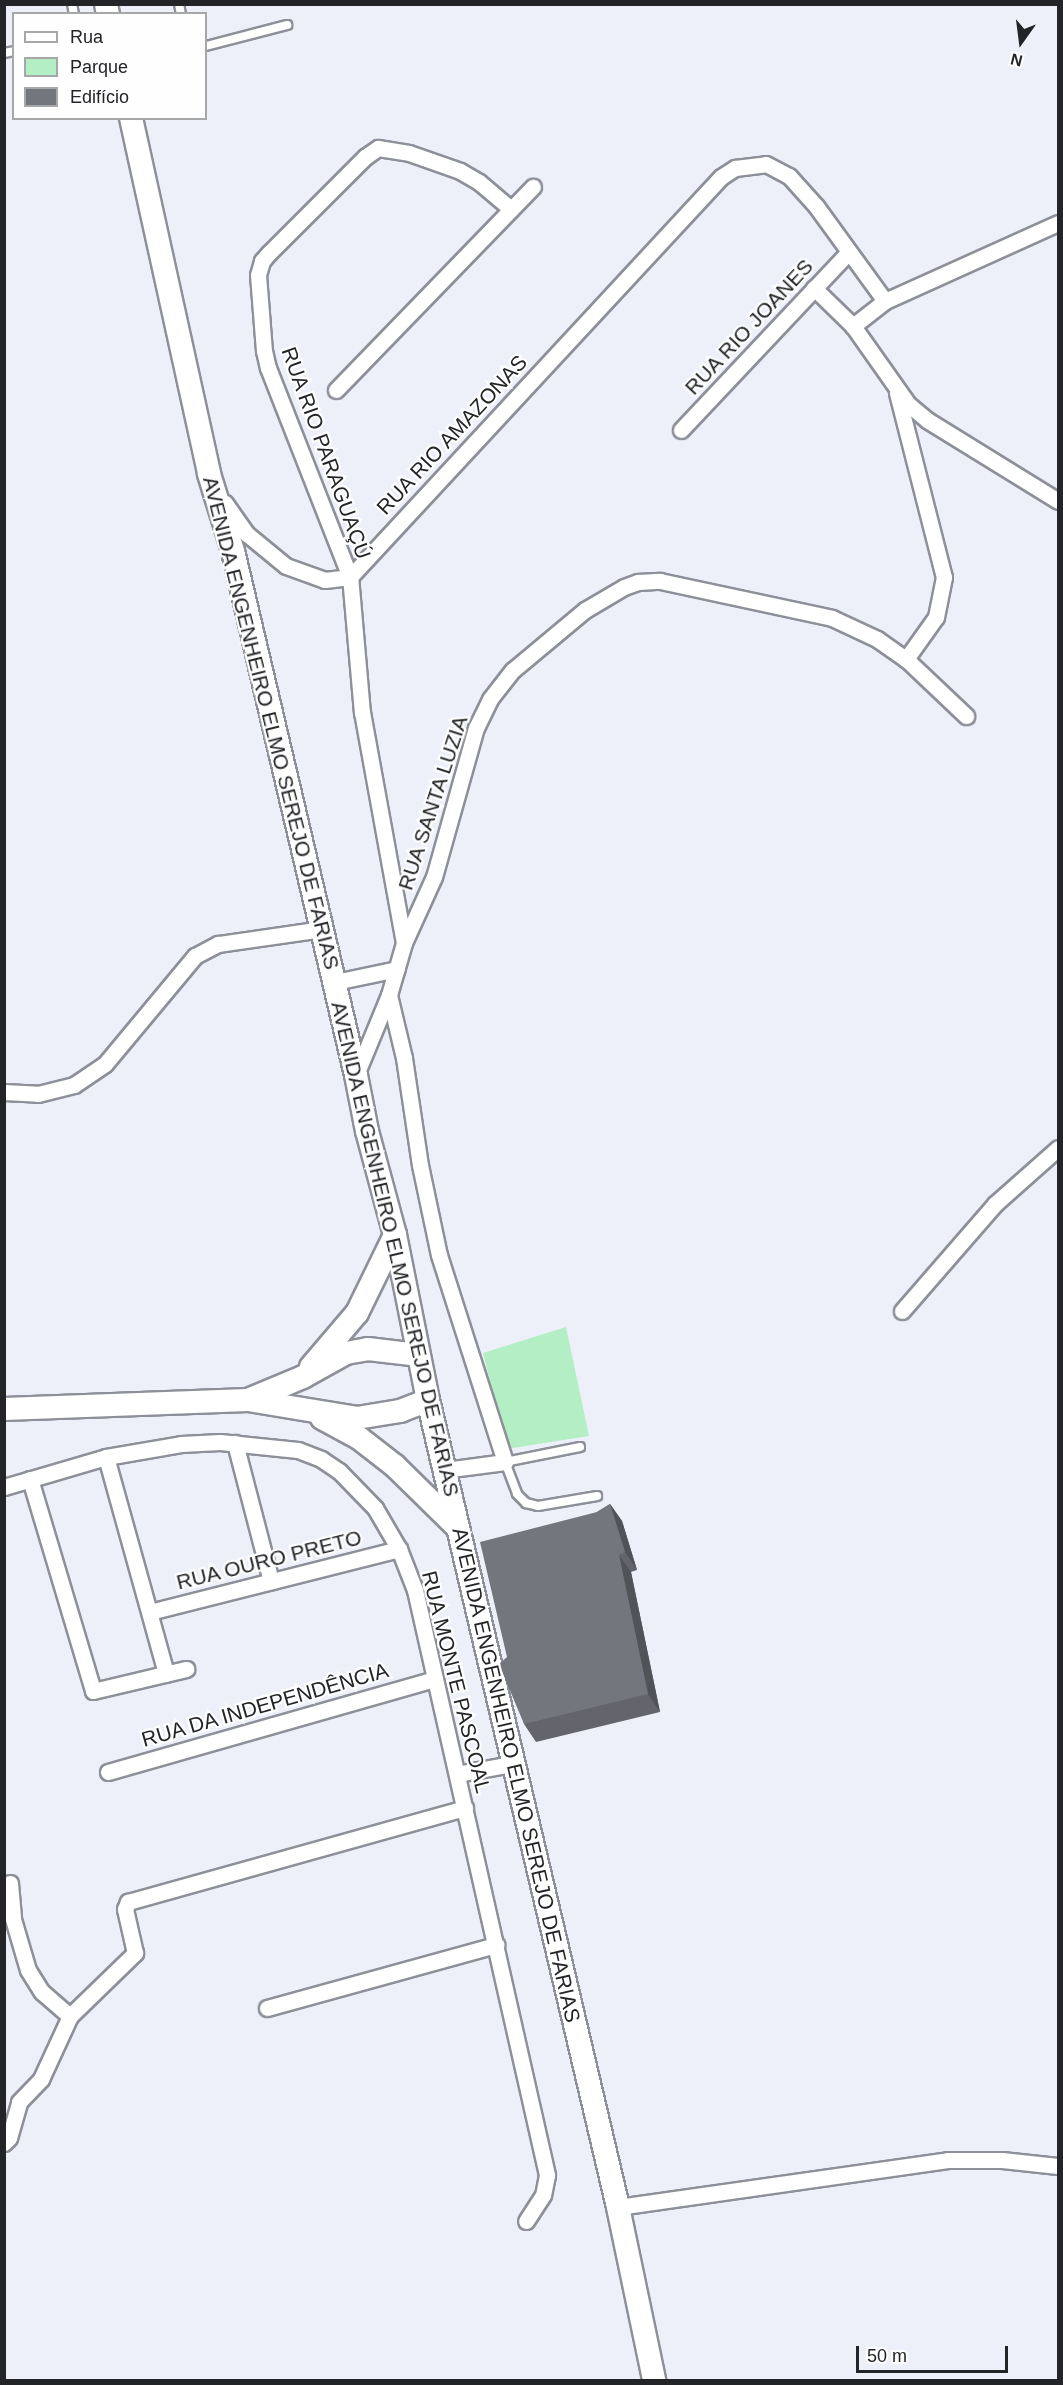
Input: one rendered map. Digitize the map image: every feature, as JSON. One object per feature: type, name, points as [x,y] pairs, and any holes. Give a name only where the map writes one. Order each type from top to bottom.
[{"type":"main road","name":"AVENIDA ENGENHEIRO ELMO SEREJO DE FARIAS","points":[[131,120],[212,483],[232,551],[335,982],[367,1131],[394,1235],[428,1400],[618,2207],[654,2380]]},
{"type":"main road","points":[[303,1377],[357,1313],[394,1235]]},
{"type":"main road","points":[[248,1400],[303,1377],[346,1353],[368,1349],[418,1355]]},
{"type":"main road","points":[[4,1409],[248,1400],[357,1418],[400,1411],[428,1400]]},
{"type":"main road","points":[[307,1410],[358,1438],[395,1466],[457,1527]]},
{"type":"street","name":"RUA RIO PARAGUAÇÚ","points":[[350,577],[268,368],[257,285],[260,267],[277,245],[378,148],[409,153],[460,171],[479,182],[511,209]]},
{"type":"street","name":"RUA RIO AMAZONAS","points":[[350,577],[721,177],[735,168],[766,164],[789,176],[816,206],[885,301]]},
{"type":"street","points":[[336,390],[533,187]]},
{"type":"street","points":[[853,326],[885,301],[1059,223]]},
{"type":"street","name":"RUA RIO JOANES","points":[[681,430],[848,253]]},
{"type":"street","points":[[814,288],[853,326],[896,390],[927,420],[1059,501]]},
{"type":"street","points":[[896,390],[944,577],[941,602],[936,617],[906,659]]},
{"type":"street","points":[[212,483],[247,534],[286,566],[325,580],[350,577],[362,713],[404,943]]},
{"type":"street","name":"RUA SANTA LUZIA","points":[[397,969],[404,943],[434,877],[476,728],[490,699],[513,670],[548,639],[585,610],[624,587],[638,582],[660,581],[810,612],[850,624],[906,659],[966,716]]},
{"type":"street","points":[[4,1092],[38,1094],[74,1085],[105,1064],[195,956],[218,944],[322,929]]},
{"type":"street","points":[[335,982],[397,969]]},
{"type":"street","points":[[356,1075],[397,969]]},
{"type":"street","points":[[388,995],[404,1058],[420,1165],[439,1255],[505,1462],[444,1470]]},
{"type":"street","points":[[902,1311],[995,1204],[1059,1148]]},
{"type":"street","points":[[235,1443],[271,1581]]},
{"type":"street","name":"RUA MONTE PASCOAL","points":[[4,1486],[106,1458],[181,1444],[235,1443],[298,1450],[339,1471],[375,1508],[399,1549],[416,1590],[547,2175],[543,2194],[526,2221]]},
{"type":"street","points":[[106,1458],[166,1674]]},
{"type":"street","points":[[30,1479],[93,1691],[186,1669]]},
{"type":"street","name":"RUA OURO PRETO","points":[[150,1612],[399,1549]]},
{"type":"street","name":"RUA DA INDEPENDÊNCIA","points":[[108,1772],[435,1678]]},
{"type":"street","points":[[457,1774],[512,1764]]},
{"type":"street","points":[[4,2143],[9,2138],[19,2102],[42,2079],[70,2016],[135,1953],[125,1909],[128,1902],[465,1808]]},
{"type":"street","points":[[10,1883],[13,1919],[28,1970],[42,1992],[70,2016]]},
{"type":"street","points":[[267,2008],[496,1945]]},
{"type":"street","points":[[618,2207],[948,2160],[1002,2160],[1059,2166]]},
{"type":"lane","points":[[207,46],[287,25]]},
{"type":"lane","points":[[579,1447],[505,1462],[517,1494],[526,1503],[538,1506],[597,1496]]},
{"type":"green space","points":[[566,1327],[589,1436],[507,1449],[483,1353]]},
{"type":"building","points":[[610,1504],[625,1552],[619,1555],[648,1694],[524,1724],[499,1664],[507,1657],[480,1542],[597,1512]]}]
